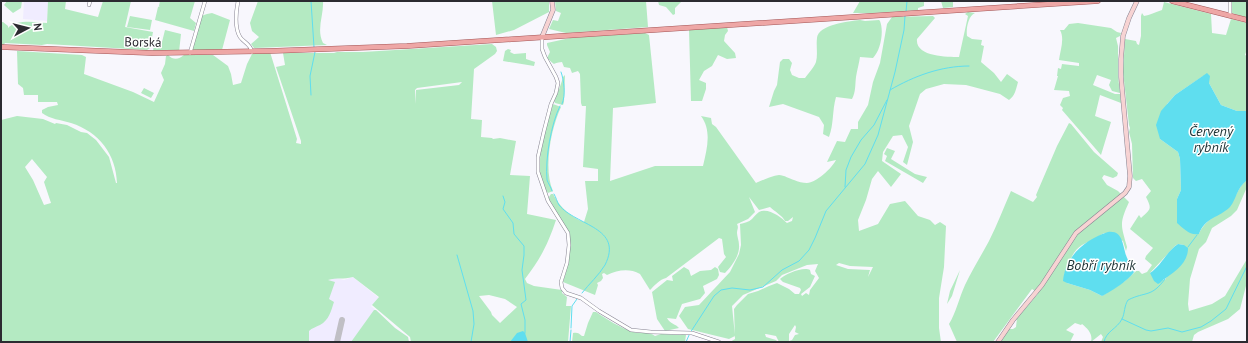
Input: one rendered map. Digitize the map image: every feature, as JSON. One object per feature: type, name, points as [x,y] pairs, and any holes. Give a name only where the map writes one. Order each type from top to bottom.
[{"type":"main road","name":"Borská","points":[[1,47],[117,53],[190,53],[407,46],[1098,1]]},
{"type":"main road","points":[[1172,1],[1247,20]]},
{"type":"street","points":[[89,5],[90,1]]},
{"type":"street","points":[[190,53],[205,1]]},
{"type":"street","points":[[238,1],[237,20],[239,33],[242,39],[250,46],[252,52]]},
{"type":"street","points":[[552,1],[553,10],[542,37],[542,49],[558,83],[556,93],[551,104],[538,157],[538,172],[548,201],[568,233],[569,244],[567,263],[561,282],[562,288],[566,293],[581,298],[599,312],[631,330],[692,333],[720,342]]},
{"type":"street","points":[[998,342],[1013,320],[1042,285],[1076,233],[1125,194],[1129,187],[1131,182],[1121,76],[1121,59],[1124,31],[1137,1]]},
{"type":"street","points":[[1230,1],[1230,16]]},
{"type":"shaded area","points":[[24,1],[48,1],[47,21],[23,19]]},
{"type":"shaded area","points":[[353,277],[379,298],[371,306],[395,328],[408,337],[409,342],[278,342],[327,281],[336,278],[344,280]]},
{"type":"green space","points":[[7,1],[22,1],[21,8],[13,13],[4,5]]},
{"type":"green space","points":[[48,1],[66,1],[65,9],[98,17],[103,1],[131,1],[125,27],[153,32],[150,48],[147,50],[5,43],[3,46],[1,45],[1,22],[8,26],[8,28],[21,22],[47,23]]},
{"type":"green space","points":[[160,1],[195,1],[190,18],[196,23],[194,31],[155,20],[158,7],[160,6]]},
{"type":"green space","points":[[258,1],[323,1],[320,32],[323,43],[327,45],[254,48],[251,44],[259,37],[252,31],[250,23]]},
{"type":"green space","points":[[492,1],[549,1],[549,12],[514,30],[496,35]]},
{"type":"green space","points":[[555,1],[646,1],[648,27],[566,33],[549,29],[553,20],[558,21],[561,13],[556,11]]},
{"type":"green space","points":[[658,1],[682,1],[675,8],[675,14],[673,15],[666,7],[659,5]]},
{"type":"green space","points":[[860,1],[924,1],[924,6],[918,8],[918,10],[853,13]]},
{"type":"green space","points":[[941,1],[953,1],[953,7],[943,8]]},
{"type":"green space","points":[[1232,1],[1247,1],[1247,18],[1232,13]]},
{"type":"green space","points":[[1164,2],[1211,14],[1212,33],[1226,35],[1231,19],[1247,23],[1247,49],[1245,55],[1247,56],[1247,111],[1237,111],[1221,105],[1209,83],[1203,76],[1175,95],[1167,104],[1160,139],[1178,152],[1180,159],[1181,190],[1177,199],[1199,234],[1210,219],[1230,203],[1241,186],[1247,180],[1247,187],[1237,210],[1231,216],[1212,228],[1206,242],[1199,249],[1190,279],[1188,304],[1189,311],[1212,304],[1225,296],[1247,259],[1247,282],[1240,309],[1228,319],[1198,332],[1194,335],[1192,342],[1101,342],[1103,337],[1101,334],[1091,342],[1091,334],[1088,330],[1082,324],[1075,323],[1066,330],[1074,334],[1070,342],[1000,342],[1009,329],[1016,327],[1017,318],[1037,295],[1038,293],[1032,289],[993,342],[957,342],[949,324],[954,315],[965,285],[989,241],[1011,191],[1033,202],[1037,197],[1036,195],[1057,146],[1069,123],[1094,152],[1118,173],[1117,176],[1113,178],[1104,175],[1102,178],[1107,185],[1118,191],[1129,202],[1122,220],[1123,234],[1127,247],[1126,251],[1123,241],[1104,233],[1082,245],[1076,251],[1071,258],[1064,275],[1067,283],[1090,290],[1102,296],[1125,281],[1136,271],[1139,271],[1142,274],[1147,272],[1152,265],[1145,259],[1153,248],[1130,229],[1139,215],[1141,218],[1149,211],[1150,207],[1146,197],[1151,191],[1142,179],[1136,181],[1133,178],[1132,144],[1129,132],[1130,128],[1123,72],[1125,39],[1136,41],[1139,45],[1142,13],[1144,16],[1162,10]],"holes":[[[1178,244],[1184,245],[1165,280],[1150,273],[1175,246]]]},
{"type":"green space","points":[[968,12],[975,13],[969,20],[967,26],[967,36],[972,39],[982,40],[981,45],[984,46],[981,62],[994,73],[1001,82],[1007,74],[1018,82],[1014,94],[1009,100],[1000,94],[966,85],[944,84],[926,89],[920,94],[909,126],[913,142],[907,165],[903,162],[908,147],[902,135],[893,136],[883,152],[882,161],[901,174],[891,187],[878,171],[872,179],[858,220],[859,231],[878,224],[890,204],[905,201],[918,216],[930,220],[935,225],[940,222],[946,226],[944,267],[939,298],[939,328],[941,342],[779,342],[776,336],[765,334],[766,337],[777,341],[730,342],[735,339],[735,336],[729,339],[688,329],[679,316],[685,307],[699,305],[730,272],[739,254],[741,245],[740,224],[749,221],[758,213],[763,211],[774,213],[787,223],[792,221],[793,217],[788,221],[785,221],[770,207],[759,210],[749,197],[755,212],[748,219],[737,224],[739,249],[733,264],[725,273],[720,272],[718,267],[726,257],[724,254],[722,239],[719,238],[666,278],[659,281],[650,290],[640,274],[628,270],[607,275],[604,273],[602,274],[603,278],[597,283],[598,285],[595,295],[563,282],[567,268],[569,234],[549,200],[549,197],[553,194],[566,211],[584,222],[588,209],[585,181],[598,181],[598,169],[583,167],[586,106],[582,106],[581,103],[580,74],[578,71],[572,73],[570,68],[564,67],[562,62],[552,63],[547,58],[550,52],[547,43],[570,38],[645,33],[649,35],[656,103],[613,108],[610,181],[655,166],[703,166],[708,134],[707,128],[701,116],[711,118],[712,124],[716,127],[756,183],[779,175],[799,182],[807,183],[815,181],[834,163],[836,160],[827,162],[837,141],[845,142],[851,129],[858,129],[858,122],[868,105],[873,82],[880,63],[887,24],[892,17],[933,16],[935,18],[917,39],[918,45],[926,53],[947,57],[959,57],[968,16],[965,14]],"holes":[[[839,263],[850,266],[873,267],[868,277],[870,270],[848,269],[836,265]],[[818,264],[815,271],[819,278],[810,290],[809,295],[806,293],[802,296],[801,294],[810,287],[815,276],[811,274],[810,270],[807,269],[795,271],[780,279],[783,282],[800,288],[801,290],[799,294],[795,294],[777,283],[748,294],[734,309],[735,334],[732,306],[743,295],[776,281],[782,275],[807,265]],[[795,325],[795,332],[799,334],[795,335],[792,340],[789,341],[789,334]]]},
{"type":"green space","points":[[212,13],[230,20],[222,50],[192,51],[201,16]]},
{"type":"green space","points":[[130,16],[152,20],[150,30],[127,27]]},
{"type":"green space","points":[[860,20],[880,21],[882,30],[880,45],[876,55],[873,58],[860,57],[855,91],[852,99],[836,97],[832,127],[829,137],[823,134],[824,125],[819,117],[783,104],[769,107],[777,85],[780,62],[783,59],[789,59],[792,63],[790,70],[792,75],[799,78],[805,78],[816,62],[817,38],[819,34],[823,30],[835,24]]},
{"type":"green space","points":[[1078,23],[1111,28],[1121,33],[1120,36],[1116,38],[1118,46],[1118,76],[1120,93],[1112,91],[1109,85],[1111,80],[1097,75],[1093,85],[1115,94],[1120,94],[1121,103],[1100,95],[1095,116],[1111,122],[1101,155],[1062,110],[1063,108],[1060,105],[1063,98],[1070,96],[1069,91],[1054,90],[1058,76],[1058,68],[1061,69],[1062,64],[1079,66],[1079,63],[1059,60],[1062,41],[1060,30],[1064,30],[1069,24]]},
{"type":"green space","points":[[727,27],[728,31],[725,35],[724,41],[735,53],[736,58],[727,59],[718,55],[712,66],[704,71],[699,80],[706,83],[706,89],[702,101],[691,101],[689,30]]},
{"type":"green space","points":[[165,30],[181,34],[179,52],[153,52],[154,43],[162,42]]},
{"type":"green space","points":[[492,44],[496,47],[497,51],[495,54],[474,69],[471,119],[482,120],[481,137],[516,141],[510,175],[530,176],[527,214],[556,220],[544,251],[525,279],[527,283],[534,286],[562,290],[562,293],[567,297],[566,306],[571,306],[568,342],[411,342],[410,337],[372,305],[379,297],[353,277],[328,280],[335,282],[329,299],[334,302],[326,321],[309,331],[309,342],[1,342],[1,120],[17,116],[43,119],[55,124],[67,125],[81,132],[87,133],[96,140],[109,157],[117,183],[113,163],[109,154],[98,138],[81,127],[52,118],[42,113],[42,110],[48,107],[58,105],[57,102],[38,102],[38,95],[24,95],[23,88],[18,84],[17,51],[82,55],[86,57],[84,74],[133,92],[154,102],[164,80],[161,73],[165,64],[166,56],[168,55],[176,59],[184,55],[213,55],[228,66],[233,85],[241,83],[252,54],[270,52],[297,139],[296,143],[301,144],[276,67],[285,65],[283,53],[363,52]],"holes":[[[462,82],[459,85],[416,90],[416,104],[415,90],[417,88]],[[32,159],[47,177],[44,182],[51,203],[44,205],[33,180],[25,167]],[[489,295],[505,299],[517,307],[500,323],[492,315],[479,296]]]},
{"type":"green space","points":[[508,49],[514,54],[526,53],[526,59],[535,62],[534,66],[503,61],[505,51]]},
{"type":"green space","points":[[565,75],[563,105],[555,103],[554,101]]},
{"type":"green space","points":[[144,88],[154,93],[151,98],[141,93]]},
{"type":"green space","points":[[553,104],[561,107],[551,137],[548,160],[550,182],[553,191],[548,193],[540,174],[540,162],[541,150]]},
{"type":"green space","points":[[887,148],[895,151],[891,159],[915,174],[927,177],[923,183],[885,161],[887,156],[884,154]]},
{"type":"green space","points":[[684,267],[689,270],[691,276],[700,271],[711,270],[715,267],[718,269],[719,275],[717,279],[703,286],[705,293],[700,299],[682,304],[676,319],[667,318],[679,328],[665,331],[657,319],[652,292],[667,280],[673,281],[672,276]]},
{"type":"green space","points":[[960,270],[952,296],[947,304],[950,291]]},
{"type":"green space","points":[[374,310],[376,310],[395,328],[408,337],[409,342],[351,342]]},
{"type":"green space","points":[[593,312],[596,312],[623,328],[633,332],[653,334],[655,336],[661,334],[680,335],[685,333],[685,342],[572,342],[573,333],[578,333],[584,336]]},
{"type":"water","name":"Červený rybník","points":[[1207,73],[1210,76],[1209,83],[1221,105],[1237,111],[1247,111],[1247,180],[1243,183],[1232,204],[1226,211],[1205,224],[1199,234],[1193,234],[1177,223],[1177,199],[1181,190],[1180,159],[1178,152],[1160,139],[1156,125],[1161,111],[1175,95]]},
{"type":"water","name":"Bobří rybník","points":[[1108,232],[1113,232],[1120,237],[1128,260],[1135,266],[1136,269],[1134,273],[1116,288],[1102,296],[1090,290],[1063,281],[1072,256],[1092,239]]},
{"type":"water","points":[[1178,244],[1184,245],[1188,248],[1186,259],[1176,271],[1158,284],[1154,281],[1150,273]]},
{"type":"water","points":[[523,331],[528,342],[510,342],[517,333]]},
{"type":"waterway","points":[[311,1],[314,47]]},
{"type":"waterway","points":[[906,12],[907,1]]},
{"type":"waterway","points":[[686,342],[690,333],[714,296],[721,290],[732,288],[750,290],[763,287],[782,270],[799,261],[809,250],[826,211],[865,164],[878,135],[895,72],[904,30],[905,16]]},
{"type":"waterway","points":[[311,95],[310,76],[315,52]]},
{"type":"waterway","points":[[890,90],[918,76],[948,68],[969,66]]},
{"type":"waterway","points":[[561,72],[564,88],[562,104]]},
{"type":"waterway","points":[[845,187],[846,170],[851,157],[861,140],[874,125],[887,100]]},
{"type":"waterway","points":[[552,191],[547,180],[548,152],[551,132],[560,106]]},
{"type":"waterway","points":[[554,194],[559,205],[576,218],[596,229],[603,235],[608,243],[609,252],[605,265],[582,293]]},
{"type":"waterway","points":[[503,196],[505,202],[503,209],[513,223],[514,234],[524,246],[522,270],[526,300],[521,304],[525,320],[525,333]]},
{"type":"waterway","points":[[1188,247],[1197,235]]},
{"type":"waterway","points":[[457,255],[473,311],[474,324],[471,342]]},
{"type":"waterway","points":[[1122,319],[1151,331],[1168,328],[1182,332],[1201,327],[1226,309],[1247,266]]},
{"type":"waterway","points":[[1104,342],[1107,335],[1122,319],[1128,300],[1152,292],[1165,279]]},
{"type":"waterway","points":[[571,328],[572,306],[577,299]]},
{"type":"waterway","points":[[570,342],[571,330]]},
{"type":"taxiway","points":[[337,342],[342,320]]}]
